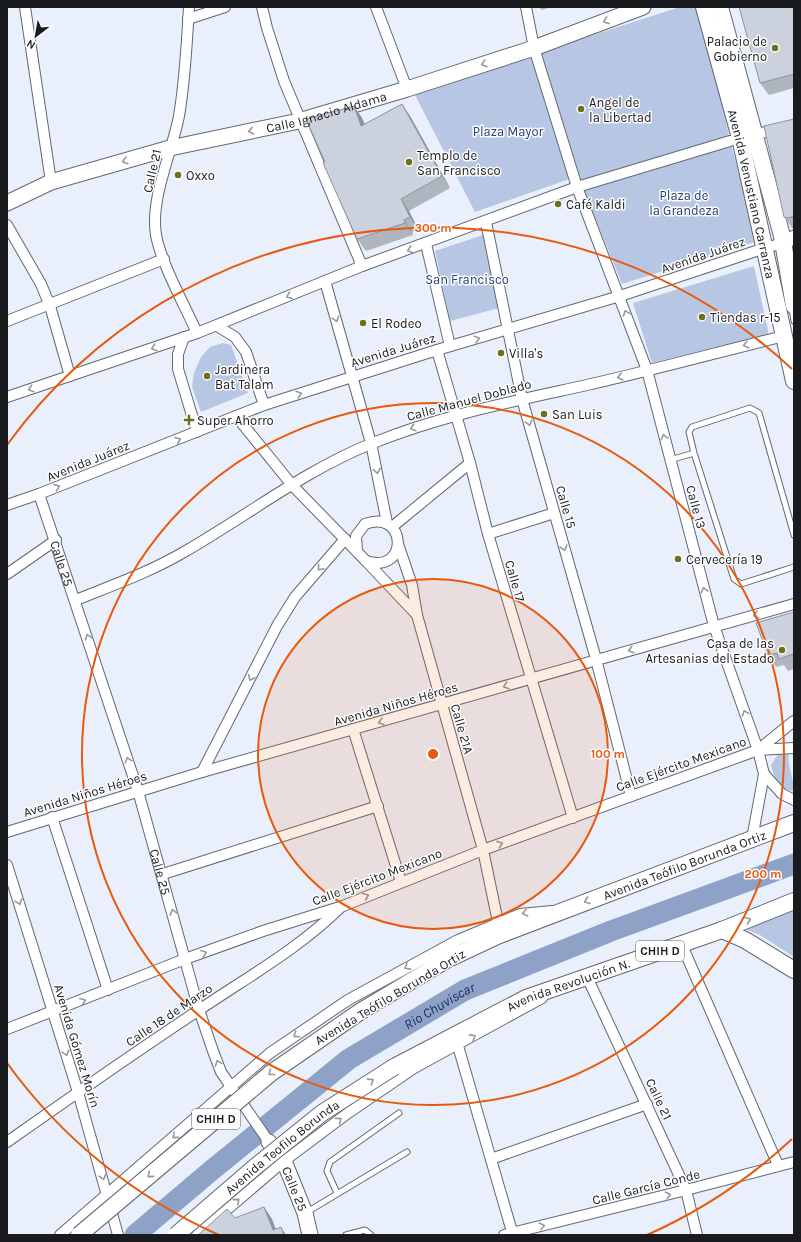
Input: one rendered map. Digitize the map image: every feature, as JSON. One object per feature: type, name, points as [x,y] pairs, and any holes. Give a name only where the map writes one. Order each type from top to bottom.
[{"type":"main road","name":"Calle Ignacio Aldama","points":[[7,203],[51,182],[170,148],[300,121],[407,89],[534,48],[643,7]]},
{"type":"main road","name":"Avenida Venustiano Carranza","points":[[704,7],[740,138],[794,382]]},
{"type":"main road","name":"Avenida Venustiano Carranza","points":[[720,7],[755,134],[790,239],[794,306]]},
{"type":"main road","name":"Avenida Teófilo Borunda Ortiz","points":[[79,1235],[271,1072],[316,1040],[448,959],[497,936],[545,917],[794,823]]},
{"type":"main road","name":"Avenida Revolución N.","points":[[394,1066],[526,998],[722,930],[794,902]]},
{"type":"main road","points":[[722,930],[745,940],[794,970]]},
{"type":"main road","name":"Avenida Teofilo Borunda","points":[[176,1235],[255,1167],[322,1113],[394,1066]]},
{"type":"main road","name":"Calle 25","points":[[269,1142],[284,1161],[305,1213],[310,1235]]},
{"type":"street","points":[[25,7],[51,182]]},
{"type":"street","name":"Calle 21","points":[[189,7],[182,96],[156,218],[156,236],[164,259],[197,334]]},
{"type":"street","points":[[188,19],[225,7]]},
{"type":"street","points":[[262,7],[276,58],[300,121],[362,266]]},
{"type":"street","points":[[376,7],[407,89]]},
{"type":"street","points":[[526,7],[534,48]]},
{"type":"street","name":"Calle 13","points":[[534,48],[577,187],[620,296],[647,370],[714,626],[758,750],[764,774],[752,839]]},
{"type":"street","points":[[755,134],[794,127]]},
{"type":"street","points":[[7,397],[197,334],[362,266],[486,222],[577,187],[730,140]]},
{"type":"street","name":"Calle 15","points":[[486,222],[522,399],[596,659],[631,796]]},
{"type":"street","points":[[7,224],[41,284],[50,306],[70,376]]},
{"type":"street","name":"Avenida Juárez","points":[[7,505],[39,494],[264,405],[450,346],[620,296],[790,239]]},
{"type":"street","points":[[426,244],[450,346]]},
{"type":"street","points":[[7,321],[50,306],[164,259]]},
{"type":"street","points":[[325,281],[371,443],[390,525],[398,538],[396,552],[391,559],[383,563],[375,564],[366,561]]},
{"type":"street","points":[[217,326],[235,337],[246,352],[264,405]]},
{"type":"street","name":"Calle Manuel Doblado","points":[[76,600],[154,569],[185,552],[292,484],[371,443],[455,414],[647,370],[784,336]]},
{"type":"street","points":[[184,338],[178,354],[178,369],[197,432]]},
{"type":"street","name":"Calle 17","points":[[437,350],[470,463],[488,534],[573,818]]},
{"type":"street","points":[[236,416],[292,484],[417,614]]},
{"type":"street","points":[[390,525],[470,463]]},
{"type":"street","name":"Calle 25","points":[[39,494],[56,540],[138,791],[163,874],[199,1010],[221,1072],[269,1142]]},
{"type":"street","points":[[488,534],[554,513]]},
{"type":"street","points":[[357,551],[356,536],[365,524],[380,521],[390,525]]},
{"type":"street","points":[[202,772],[277,626],[295,597],[345,539]]},
{"type":"street","points":[[7,574],[56,540]]},
{"type":"street","name":"Calle 21A","points":[[398,544],[412,585],[417,614],[483,850],[498,922]]},
{"type":"street","name":"Avenida Niños Héroes","points":[[7,832],[202,772],[794,604]]},
{"type":"street","points":[[758,750],[794,721]]},
{"type":"street","points":[[353,729],[401,882]]},
{"type":"street","points":[[758,750],[794,748]]},
{"type":"street","name":"Calle Ejército Mexicano","points":[[7,1029],[54,1012],[185,959],[263,931],[343,906],[483,850],[758,750]]},
{"type":"street","points":[[764,774],[782,794],[794,800]]},
{"type":"street","points":[[163,874],[378,806]]},
{"type":"street","points":[[52,817],[108,990]]},
{"type":"street","name":"Avenida Gómez Morín","points":[[7,865],[54,1012],[108,1194],[118,1235]]},
{"type":"street","name":"Calle 18 de Marzo","points":[[7,1142],[78,1092],[308,938],[343,906]]},
{"type":"street","points":[[60,1235],[231,1088],[270,1052],[348,1000],[458,940],[498,922],[533,911],[564,910]]},
{"type":"street","points":[[681,943],[778,1165]]},
{"type":"street","name":"Calle 21","points":[[587,977],[686,1190],[697,1235]]},
{"type":"street","points":[[197,1235],[284,1161],[348,1113],[414,1068],[458,1046],[560,987]]},
{"type":"street","points":[[458,1046],[491,1158],[510,1234]]},
{"type":"street","points":[[491,1158],[647,1104]]},
{"type":"street","name":"Calle García Conde","points":[[510,1234],[794,1162]]},
{"type":"lane","points":[[790,239],[781,251],[794,321]]},
{"type":"lane","points":[[794,535],[757,410],[750,408],[692,427],[689,432],[694,453],[734,579],[741,584],[794,567]]},
{"type":"lane","points":[[670,460],[694,453]]},
{"type":"lane","points":[[337,1193],[327,1171],[330,1162],[399,1113]]},
{"type":"lane","points":[[305,1213],[407,1152]]},
{"type":"lane","points":[[346,1235],[365,1230],[371,1235]]},
{"type":"green space","name":"Plaza Mayor","points":[[680,7],[702,7],[730,141],[758,241],[622,284],[578,176],[475,212],[414,93]]},
{"type":"green space","name":"San Francisco","points":[[483,235],[499,308],[450,321],[435,251]]},
{"type":"green space","points":[[754,266],[769,335],[652,363],[633,303]]},
{"type":"green space","points":[[223,343],[231,345],[248,393],[201,412],[192,387],[194,373],[201,357],[210,347]]},
{"type":"green space","points":[[789,753],[789,763],[794,791],[781,786],[776,779],[771,765],[778,754]]},
{"type":"green space","points":[[794,908],[794,957],[760,935],[745,929]]},
{"type":"building","name":"Palacio de Gobierno","points":[[739,7],[794,7],[794,74],[760,83]]},
{"type":"building","points":[[402,104],[442,176],[401,199],[410,217],[404,220],[405,223],[357,239],[323,163],[325,162],[306,119],[354,106],[361,126]]},
{"type":"building","points":[[794,119],[794,216],[788,218],[784,217],[764,126]]},
{"type":"building","points":[[794,612],[794,661],[793,654],[779,659],[777,653],[768,655],[756,623]]},
{"type":"building","points":[[264,1207],[273,1230],[281,1227],[284,1235],[198,1235],[227,1209],[235,1218]]},
{"type":"waterway","name":"Rio Chuviscar","points":[[135,1235],[212,1170],[349,1059],[465,990],[611,931],[794,864]]},
{"type":"place","name":"Palacio de Gobierno","points":[[775,48]]},
{"type":"place","name":"Angel de la Libertad","points":[[581,109]]},
{"type":"place","name":"Templo de San Francisco","points":[[409,162]]},
{"type":"place","name":"Oxxo","points":[[178,175]]},
{"type":"place","name":"Café Kaldi","points":[[558,204]]},
{"type":"place","name":"Tiendas r-15","points":[[702,317]]},
{"type":"place","name":"El Rodeo","points":[[363,323]]},
{"type":"place","name":"Villa's","points":[[501,353]]},
{"type":"place","name":"Jardinera Bat Talam","points":[[207,376]]},
{"type":"place","name":"San Luis","points":[[544,414]]},
{"type":"place","name":"Super Ahorro","points":[[189,420]]},
{"type":"place","name":"Cervecería 19","points":[[678,559]]},
{"type":"place","name":"Casa de las Artesanias del Estado","points":[[782,650]]},
{"type":"park label","name":"Plaza de la Grandeza","points":[[684,202]]}]
